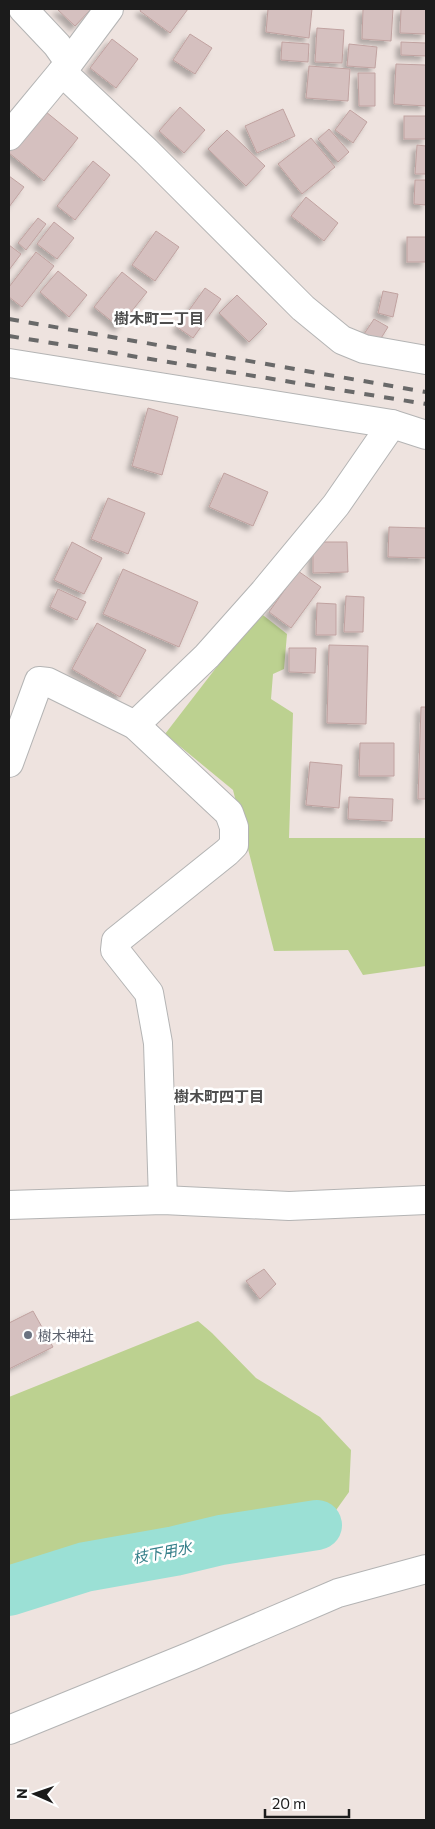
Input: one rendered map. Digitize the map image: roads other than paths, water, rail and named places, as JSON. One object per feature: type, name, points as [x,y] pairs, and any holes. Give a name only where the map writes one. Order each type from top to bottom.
[{"type":"street","points":[[23,9],[57,45],[65,67],[303,308],[342,340],[364,349],[426,360]]},
{"type":"street","points":[[9,136],[109,9]]},
{"type":"street","points":[[9,363],[392,424],[426,435]]},
{"type":"street","points":[[135,725],[207,656],[264,592],[336,505],[392,424]]},
{"type":"street","points":[[9,763],[38,681],[48,682],[135,725],[229,813],[234,827],[234,845],[116,941],[115,950],[149,993],[158,1042],[163,1200]]},
{"type":"street","points":[[9,1205],[163,1200],[289,1206],[426,1200]]},
{"type":"street","points":[[9,1730],[191,1656],[338,1593],[426,1569]]},
{"type":"waterway","name":"枝下用水","points":[[9,1591],[85,1567],[175,1551],[221,1540],[317,1525]]},
{"type":"railway","points":[[9,319],[426,392]]},
{"type":"railway","points":[[9,336],[426,404]]},
{"type":"place","name":"樹木神社","points":[[28,1335]]},
{"type":"district","name":"樹木町二丁目","points":[[159,318]]},
{"type":"district","name":"樹木町四丁目","points":[[219,1096]]}]
